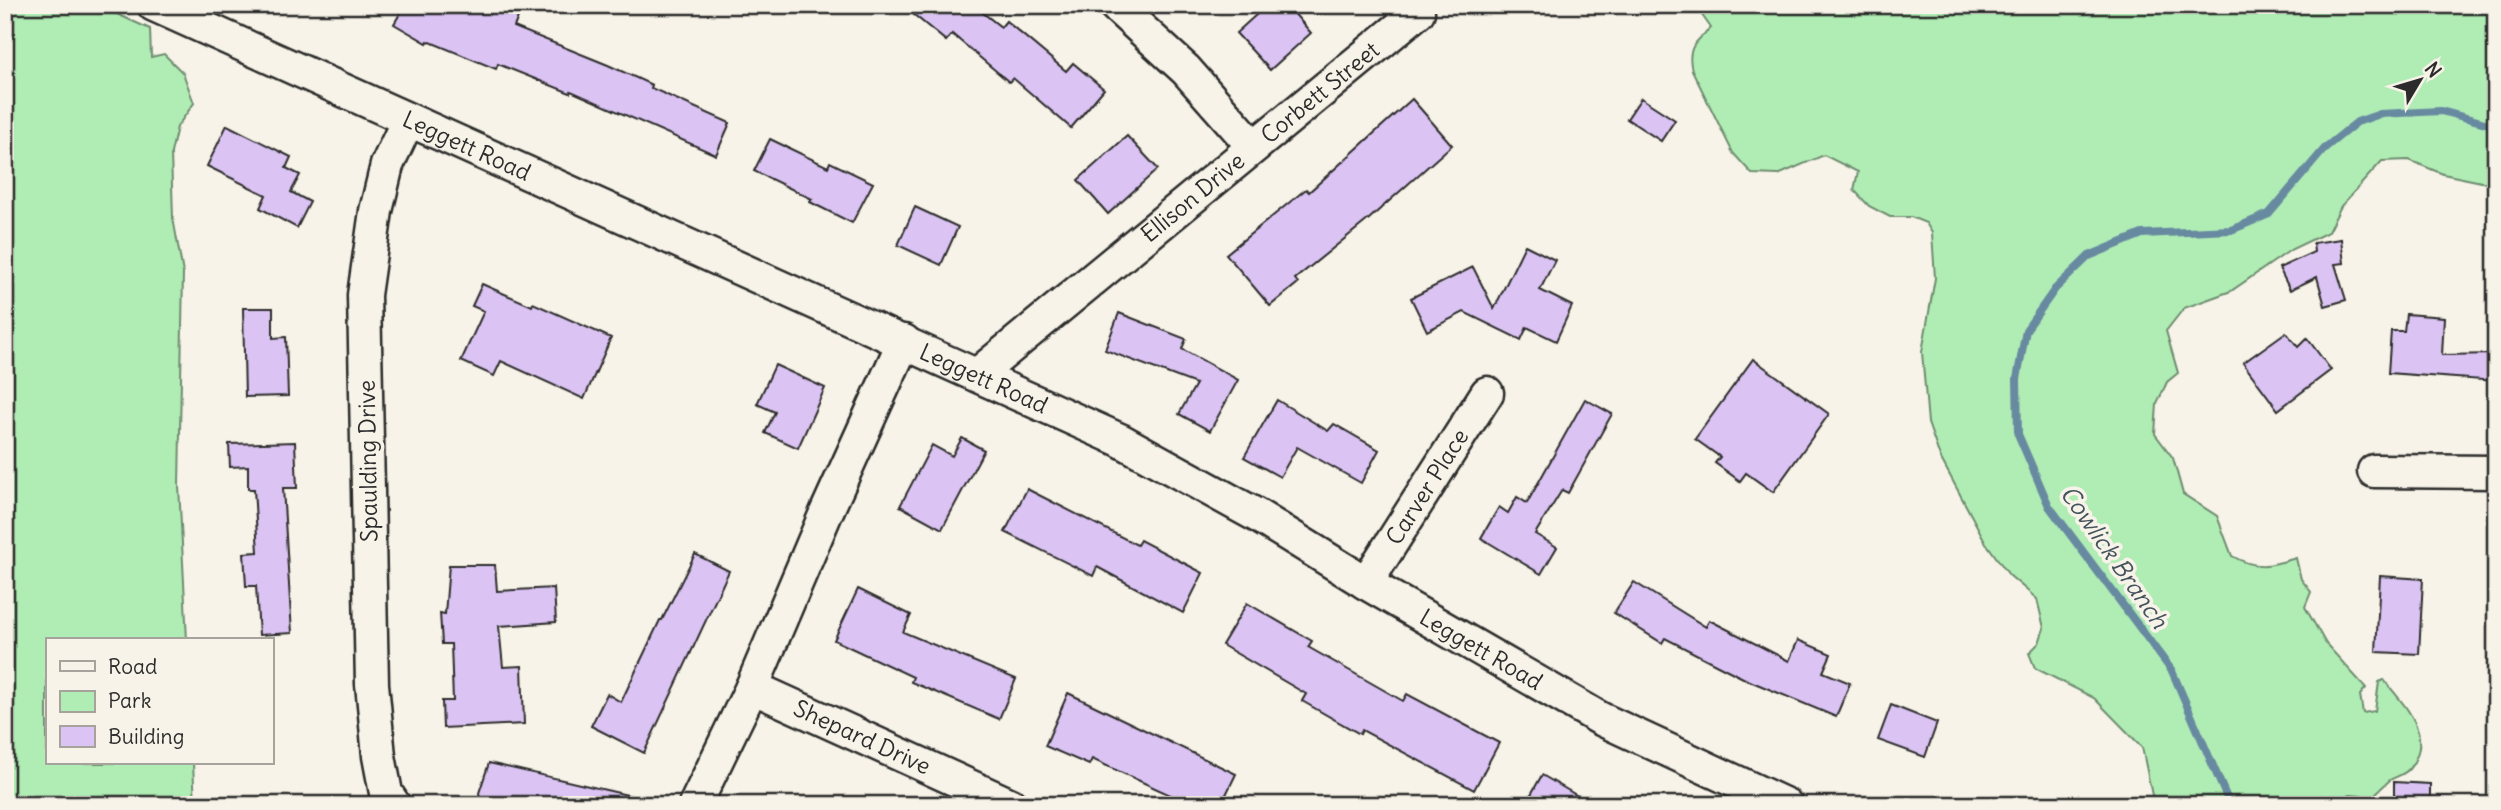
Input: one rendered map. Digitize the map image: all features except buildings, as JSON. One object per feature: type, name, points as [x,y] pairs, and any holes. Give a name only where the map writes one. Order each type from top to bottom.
[{"type":"street","name":"Leggett Road","points":[[155,5],[1120,440],[1258,516],[1366,583],[1601,719],[1786,805]]},
{"type":"street","name":"Ellison Drive","points":[[978,374],[1253,146],[1186,70],[1115,5]]},
{"type":"street","name":"Corbett Street","points":[[1253,146],[1418,12]]},
{"type":"street","name":"Spaulding Drive","points":[[394,805],[386,793],[379,756],[372,684],[365,295],[376,211],[387,165],[408,120]]},
{"type":"street","points":[[695,805],[752,687],[826,513],[904,341]]},
{"type":"street","name":"Carver Place","points":[[1366,583],[1488,393]]},
{"type":"street","points":[[2374,471],[2496,472]]},
{"type":"street","name":"Shepard Drive","points":[[752,687],[1011,805]]},
{"type":"green space","points":[[5,5],[97,5],[150,29],[151,57],[164,54],[183,73],[194,103],[177,127],[171,153],[173,218],[183,273],[179,486],[187,638],[46,638],[46,764],[193,764],[195,805],[5,805]]},
{"type":"green space","points":[[1695,5],[2496,5],[2496,185],[2443,174],[2409,160],[2382,161],[2341,206],[2328,232],[2292,249],[2231,291],[2184,308],[2166,331],[2178,373],[2167,382],[2157,404],[2155,434],[2173,458],[2183,494],[2217,516],[2232,556],[2256,565],[2296,558],[2301,579],[2311,592],[2305,607],[2326,644],[2366,688],[2360,695],[2363,713],[2375,711],[2379,682],[2384,680],[2401,700],[2418,733],[2417,757],[2407,771],[2390,780],[2366,803],[2361,795],[2350,794],[2335,805],[2154,805],[2142,747],[2094,698],[2035,668],[2029,653],[2039,643],[2044,628],[2037,599],[2009,575],[1986,543],[1940,457],[1928,423],[1922,352],[1935,278],[1932,233],[1926,223],[1911,217],[1890,217],[1869,206],[1854,190],[1858,172],[1824,155],[1778,175],[1752,174],[1733,153],[1692,70],[1691,50],[1711,28]]},
{"type":"waterway","name":"Cowlick Branch","points":[[2230,805],[2172,671],[2049,506],[2018,434],[2017,379],[2026,330],[2055,289],[2089,256],[2142,234],[2231,230],[2269,214],[2326,147],[2357,122],[2380,114],[2441,111],[2496,126]]}]
